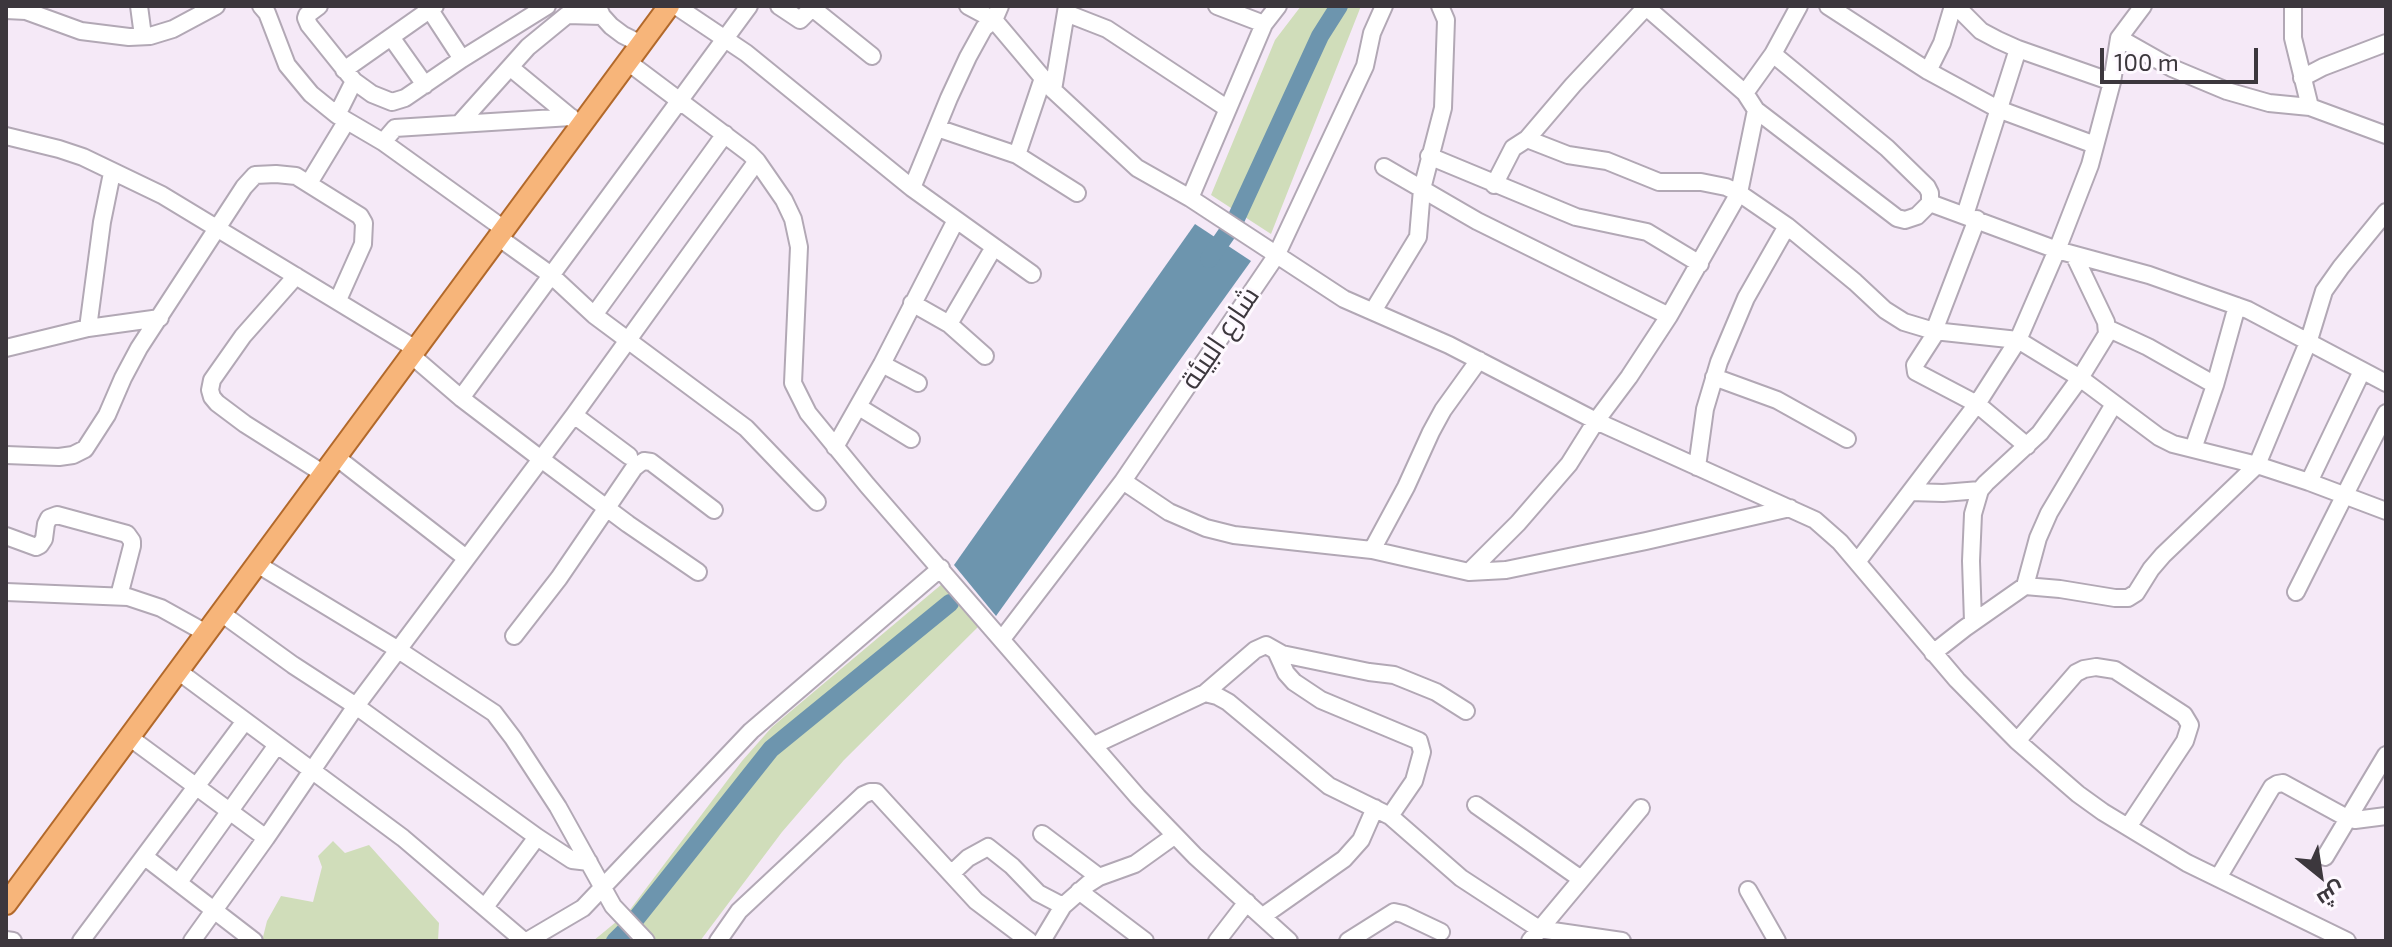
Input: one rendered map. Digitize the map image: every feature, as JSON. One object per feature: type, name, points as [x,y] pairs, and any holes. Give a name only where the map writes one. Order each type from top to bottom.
[{"type":"main road","points":[[6,904],[501,233],[576,121],[628,62],[669,6]]},
{"type":"street","points":[[139,6],[143,36]]},
{"type":"street","points":[[6,10],[27,8],[92,33],[143,36],[173,29],[216,6]]},
{"type":"street","points":[[261,6],[267,13],[292,72],[311,94],[342,118],[383,142],[501,233],[594,315],[746,428],[817,502]]},
{"type":"street","points":[[319,6],[306,18],[309,25],[349,75],[372,94],[392,102],[405,98],[547,6]]},
{"type":"street","points":[[676,6],[746,53],[912,188],[1032,274]]},
{"type":"street","points":[[461,398],[749,6]]},
{"type":"street","points":[[779,6],[800,20],[809,11],[816,11],[872,56]]},
{"type":"street","points":[[968,6],[997,13],[1048,84],[1137,168],[1190,198],[1344,299],[1479,360],[1596,421],[1815,520],[1830,531],[1933,653],[2017,741],[2078,794],[2187,863],[2347,941]]},
{"type":"street","points":[[1217,6],[1264,24]]},
{"type":"street","points":[[1190,198],[1264,24],[1278,6]]},
{"type":"street","name":"شارع البيئة","points":[[1002,639],[1123,481],[1276,256],[1365,66],[1372,33],[1384,6]]},
{"type":"street","points":[[1373,311],[1418,237],[1422,189],[1443,108],[1446,20],[1440,6]]},
{"type":"street","points":[[1745,93],[1773,54],[1799,6]]},
{"type":"street","points":[[1828,6],[1928,71],[1998,109],[2095,145]]},
{"type":"street","points":[[1928,71],[1942,43],[1954,6],[1981,31],[2018,49],[2112,82]]},
{"type":"street","points":[[1857,562],[1977,404],[2018,340],[2066,252],[2112,82],[2119,38],[2143,6]]},
{"type":"street","points":[[2293,6],[2293,38],[2310,107]]},
{"type":"street","points":[[1494,185],[1508,155],[1527,139],[1646,7],[1745,93],[1756,110],[1897,218],[1911,220],[1930,203],[1927,187],[1887,148],[1773,54]]},
{"type":"street","points":[[309,183],[342,118],[349,75],[391,37],[410,13],[432,8],[462,59]]},
{"type":"street","points":[[459,124],[565,10],[599,11],[623,35],[641,44]]},
{"type":"street","points":[[1017,155],[1048,84],[1067,10],[1107,29],[1228,109]]},
{"type":"street","points":[[912,188],[978,37],[997,13]]},
{"type":"street","points":[[391,37],[425,85]]},
{"type":"street","points":[[2119,38],[2172,68],[2227,91],[2269,103],[2310,107],[2386,135]]},
{"type":"street","points":[[2302,78],[2386,43]]},
{"type":"street","points":[[2018,49],[1998,109],[1971,217],[1936,331],[1915,370],[1919,375],[1977,404],[2027,446]]},
{"type":"street","points":[[628,62],[757,161],[784,200],[797,234],[798,291],[793,383],[808,413],[1174,836],[1289,941]]},
{"type":"street","points":[[511,68],[576,121]]},
{"type":"street","points":[[1469,572],[1569,464],[1669,316],[1739,193],[1756,110]]},
{"type":"street","points":[[383,142],[395,128],[576,121]]},
{"type":"street","points":[[937,128],[1017,155],[1077,193]]},
{"type":"street","points":[[594,315],[725,134]]},
{"type":"street","points":[[6,136],[83,157],[162,195],[338,300],[414,352],[461,398],[541,459],[698,572]]},
{"type":"street","points":[[1527,139],[1568,155],[1607,161],[1659,182],[1701,182],[1739,193],[1787,226],[1885,310],[1904,322],[1936,331],[2018,340],[2080,378],[2159,437],[2257,465],[2386,511]]},
{"type":"street","points":[[1429,156],[1576,217],[1647,232],[1700,264]]},
{"type":"street","points":[[192,941],[397,649],[574,415],[757,161]]},
{"type":"street","points":[[1384,167],[1477,221],[1669,316]]},
{"type":"street","points":[[88,328],[112,173]]},
{"type":"street","points":[[6,455],[59,457],[85,449],[107,415],[139,348],[216,228],[255,175],[287,174],[309,183],[360,216],[364,223],[363,244],[338,300]]},
{"type":"street","points":[[1930,203],[2066,252],[2149,275],[2237,306],[2309,340],[2386,383]]},
{"type":"street","points":[[1933,653],[2025,586],[2115,598],[2128,598],[2140,589],[2163,555],[2257,465],[2309,340],[2324,291],[2386,212]]},
{"type":"street","points":[[835,447],[882,364],[956,220]]},
{"type":"street","points":[[1697,467],[1705,409],[1714,377],[1746,298],[1787,226]]},
{"type":"street","points":[[949,324],[994,247]]},
{"type":"street","points":[[2066,252],[2107,328],[2215,385]]},
{"type":"street","points":[[296,276],[243,336],[212,380],[212,397],[236,417],[330,465],[466,558]]},
{"type":"street","points":[[912,303],[949,324],[985,356]]},
{"type":"street","points":[[2193,449],[2237,306]]},
{"type":"street","points":[[6,348],[88,328],[160,318]]},
{"type":"street","points":[[1973,622],[1973,514],[1980,490],[2040,433],[2080,378],[2107,328]]},
{"type":"street","points":[[1372,550],[1443,410],[1479,360]]},
{"type":"street","points":[[882,364],[918,383]]},
{"type":"street","points":[[2309,482],[2362,371]]},
{"type":"street","points":[[1714,377],[1777,400],[1847,439]]},
{"type":"street","points":[[2025,586],[2038,538],[2049,513],[2114,404]]},
{"type":"street","points":[[859,407],[911,439]]},
{"type":"street","points":[[2296,592],[2386,413]]},
{"type":"street","points":[[574,415],[629,456]]},
{"type":"street","points":[[514,636],[559,578],[634,468],[647,461],[714,510]]},
{"type":"street","points":[[1123,481],[1169,512],[1206,528],[1234,535],[1372,550],[1469,572],[1506,570],[1790,508]]},
{"type":"street","points":[[1910,492],[1980,490]]},
{"type":"street","points":[[6,536],[36,547],[44,539],[49,518],[57,515],[127,534],[132,546],[119,596]]},
{"type":"street","points":[[257,564],[397,649],[494,713],[558,807],[613,906],[646,941]]},
{"type":"street","points":[[178,671],[403,838],[526,941],[583,908],[751,731],[941,568]]},
{"type":"street","points":[[6,592],[119,596],[161,608],[206,633]]},
{"type":"street","points":[[221,613],[537,837],[572,860],[589,862]]},
{"type":"street","points":[[1094,745],[1205,693],[1266,645],[1276,651],[1394,675],[1436,692],[1466,711]]},
{"type":"street","points":[[1263,916],[1344,859],[1382,812],[1414,781],[1422,752],[1419,741],[1321,700],[1294,682],[1276,651]]},
{"type":"street","points":[[2017,741],[2076,673],[2096,667],[2115,670],[2184,715],[2190,725],[2185,741],[2128,827]]},
{"type":"street","points":[[1205,693],[1228,702],[1329,786],[1382,812],[1535,935],[1622,941]]},
{"type":"street","points":[[81,941],[245,721]]},
{"type":"street","points":[[129,737],[266,838]]},
{"type":"street","points":[[179,882],[277,745]]},
{"type":"street","points":[[2325,857],[2386,755]]},
{"type":"street","points":[[2218,878],[2272,787],[2277,784],[2283,783],[2347,818],[2355,820],[2386,816]]},
{"type":"street","points":[[718,941],[739,911],[863,795],[870,792],[876,792],[988,911],[1029,941]]},
{"type":"street","points":[[1476,805],[1581,879]]},
{"type":"street","points":[[1535,935],[1641,808]]},
{"type":"street","points":[[1042,834],[1099,877]]},
{"type":"street","points":[[1042,941],[1063,906],[1079,891],[1099,877],[1135,864],[1174,836]]},
{"type":"street","points":[[485,907],[537,837]]},
{"type":"street","points":[[951,874],[968,858],[988,847],[1038,893],[1063,906]]},
{"type":"street","points":[[145,857],[254,941]]},
{"type":"street","points":[[1748,890],[1777,941]]},
{"type":"street","points":[[1079,891],[1145,941]]},
{"type":"street","points":[[1217,941],[1247,902]]},
{"type":"street","points":[[1348,941],[1394,912],[1441,932]]},
{"type":"street","points":[[6,940],[13,941]]},
{"type":"green space","points":[[1301,6],[1361,6],[1271,234],[1211,195],[1275,40]]},
{"type":"green space","points":[[942,584],[980,625],[844,760],[782,832],[700,941],[657,941],[629,911],[742,761],[772,727]]},
{"type":"green space","points":[[333,841],[345,853],[369,845],[439,923],[438,941],[262,941],[267,921],[281,896],[313,902],[322,867],[318,856]]},
{"type":"green space","points":[[616,922],[634,941],[593,941]]},
{"type":"water","points":[[1195,224],[1251,261],[996,616],[954,565]]},
{"type":"waterway","points":[[1209,259],[1234,223],[1320,36],[1339,6]]},
{"type":"waterway","points":[[615,941],[771,749],[950,603]]}]
